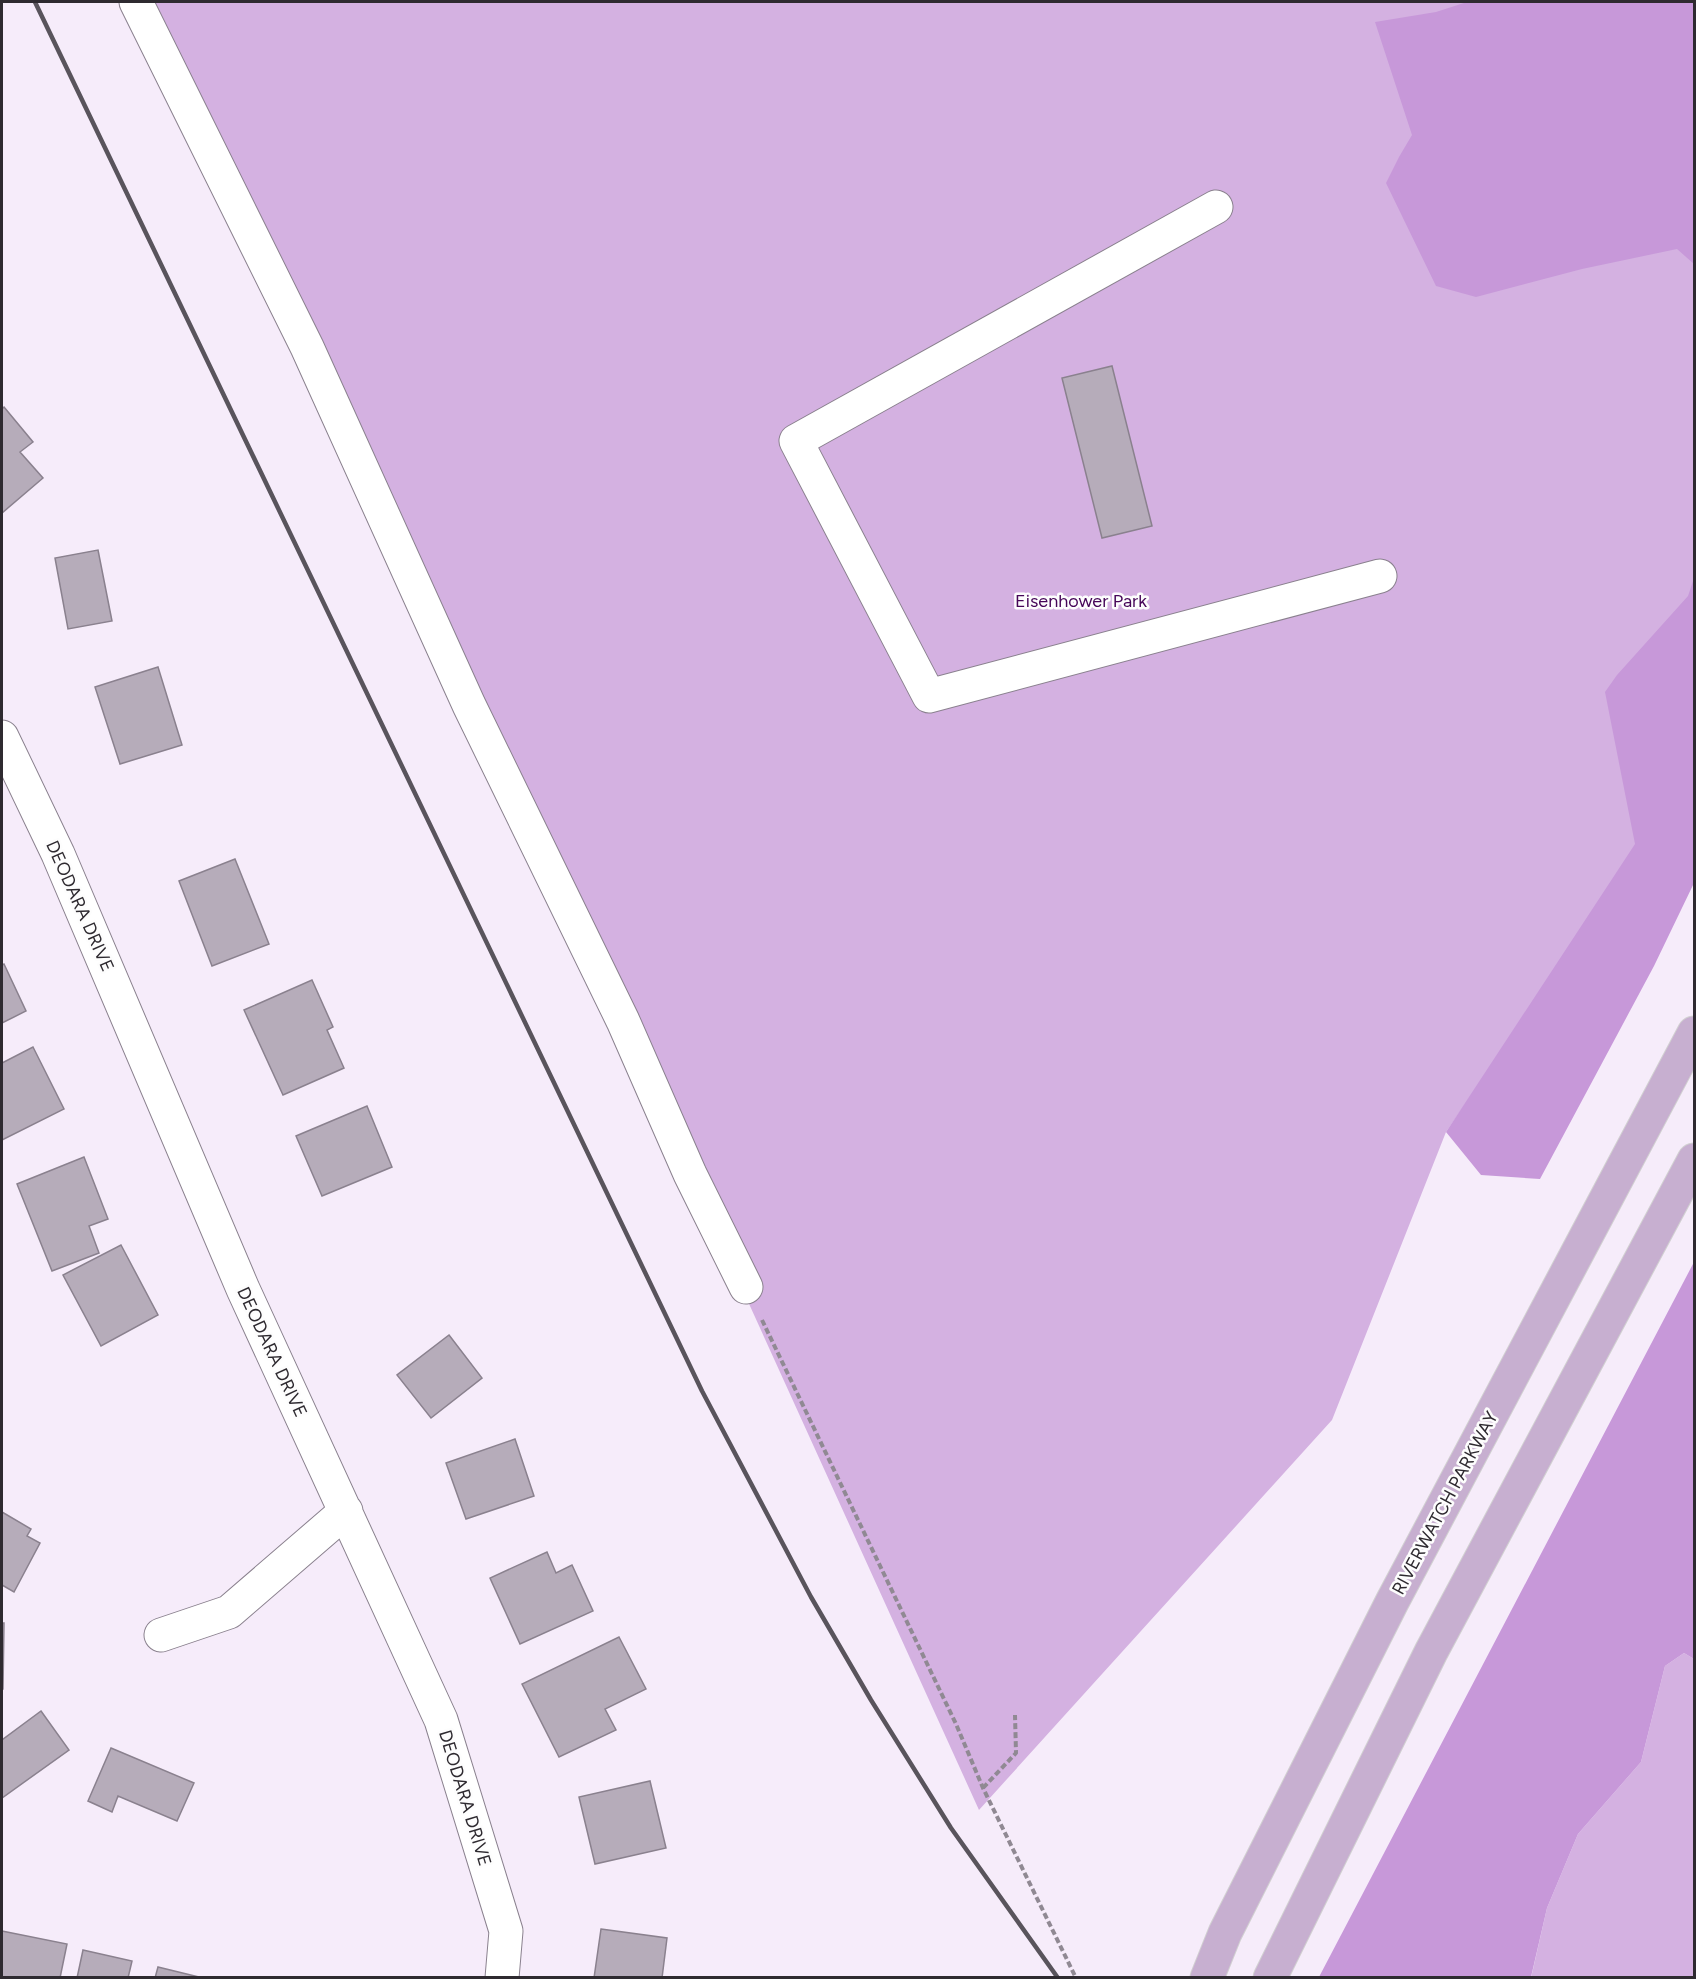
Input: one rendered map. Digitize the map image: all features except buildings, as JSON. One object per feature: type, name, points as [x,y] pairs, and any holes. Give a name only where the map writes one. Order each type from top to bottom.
[{"type":"main road","name":"RIVERWATCH PARKWAY","points":[[1207,1977],[1225,1933],[1392,1602],[1695,1034]]},
{"type":"main road","points":[[1274,1969],[1431,1652],[1695,1160]]},
{"type":"street","points":[[136,2],[307,347],[469,705],[623,1021],[690,1174],[746,1287]]},
{"type":"street","points":[[1216,207],[796,441],[929,696],[1380,576]]},
{"type":"street","name":"DEODARA DRIVE","points":[[2,737],[58,854],[243,1289],[441,1720],[506,1930],[502,1977]]},
{"type":"street","points":[[161,1635],[229,1612],[346,1511]]},
{"type":"path","points":[[746,1287],[951,1714],[983,1788],[1076,1977]]},
{"type":"path","points":[[983,1788],[1016,1753],[1015,1714]]},
{"type":"green space","name":"Eisenhower Park","points":[[131,2],[1694,2],[1694,626],[1650,834],[1446,1132],[1332,1420],[979,1810],[690,1174]]},
{"type":"green space","points":[[1684,1653],[1694,1659],[1694,1977],[1531,1978],[1547,1908],[1578,1834],[1641,1762],[1665,1666]]},
{"type":"shaded area","points":[[1467,2],[1694,2],[1694,264],[1677,249],[1582,269],[1476,297],[1436,286],[1386,183],[1412,135],[1375,22],[1436,12]]},
{"type":"shaded area","points":[[1694,578],[1694,883],[1654,966],[1540,1179],[1481,1175],[1446,1132],[1635,844],[1605,692],[1617,675],[1688,596]]},
{"type":"shaded area","points":[[1694,1262],[1694,1659],[1684,1653],[1665,1666],[1641,1762],[1578,1834],[1547,1908],[1531,1977],[1319,1977]]},
{"type":"railway","points":[[35,2],[702,1391],[811,1597],[871,1700],[951,1828],[1058,1978]]}]
